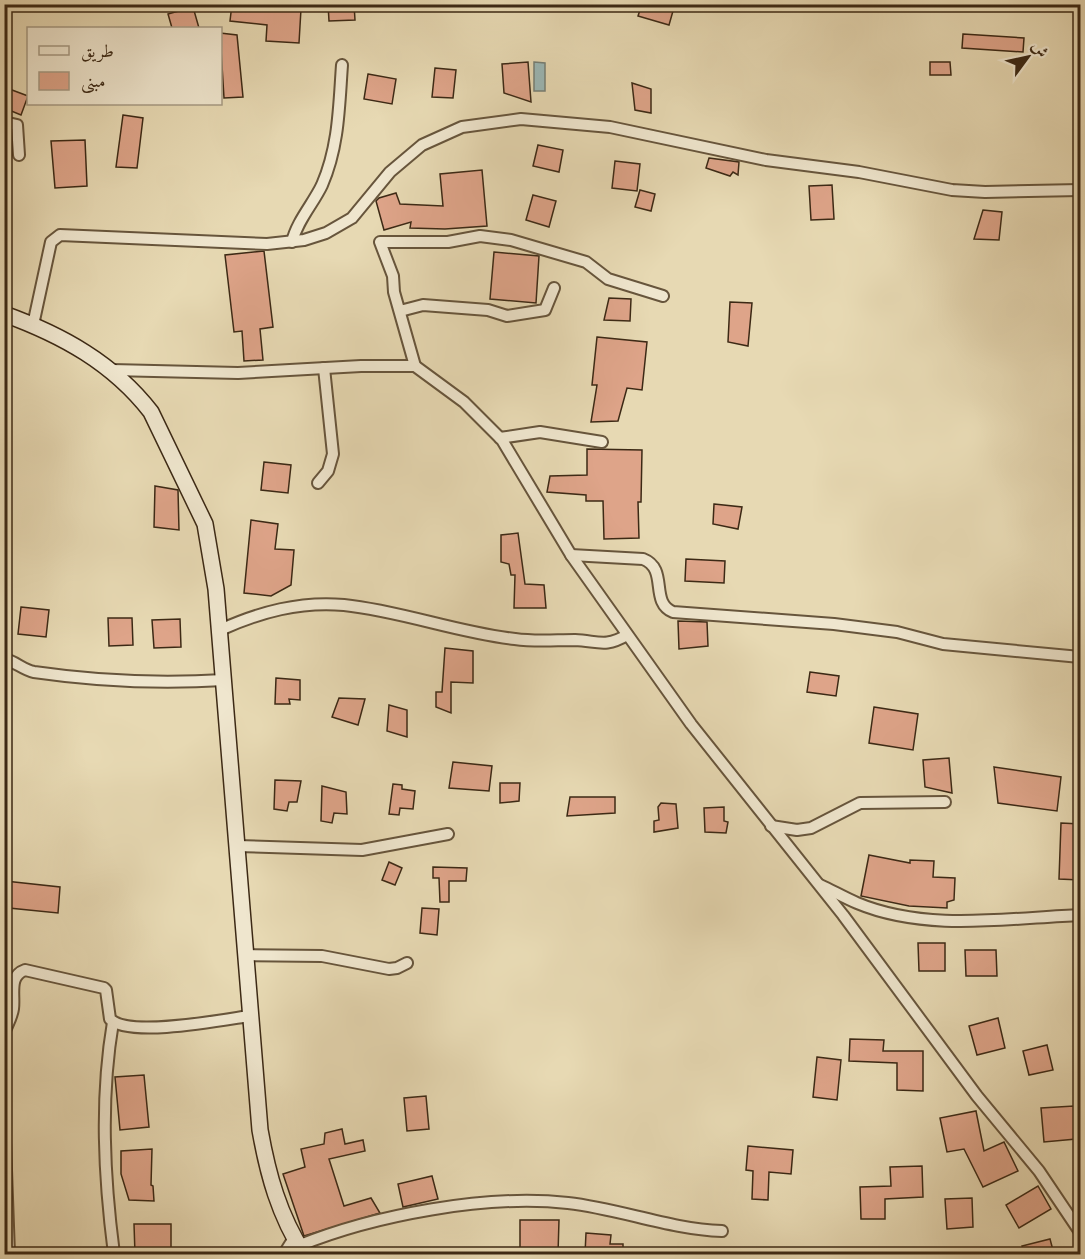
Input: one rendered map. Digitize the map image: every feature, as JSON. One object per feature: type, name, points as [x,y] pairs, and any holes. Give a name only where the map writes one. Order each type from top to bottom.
[{"type":"street","points":[[292,242],[296,230],[322,185],[333,151],[342,65]]},
{"type":"street","points":[[33,325],[51,242],[60,235],[292,242],[326,233],[351,218],[405,157],[439,135],[462,127],[521,120],[610,127],[774,162],[860,172],[952,190],[985,192],[1080,190]]},
{"type":"street","points":[[4,122],[17,126],[19,155]]},
{"type":"street","points":[[415,366],[394,292],[393,276],[380,242],[448,242],[480,236],[511,240],[586,262],[608,279],[663,296]]},
{"type":"street","points":[[400,311],[423,305],[488,310],[507,316],[546,310],[554,288]]},
{"type":"street","points":[[4,314],[74,345],[112,370],[151,412],[205,524],[220,630],[256,1098],[272,1189],[298,1246]]},
{"type":"street","points":[[112,370],[238,373],[415,366],[464,402],[500,438],[571,555],[691,724],[817,884],[977,1096],[1039,1171],[1080,1232]]},
{"type":"street","points":[[318,483],[328,471],[333,454],[324,368]]},
{"type":"street","points":[[500,438],[540,432],[602,442]]},
{"type":"street","points":[[571,555],[644,559],[651,562],[657,568],[661,600],[665,609],[673,612],[834,624],[897,632],[943,644],[1080,657]]},
{"type":"street","points":[[220,630],[255,614],[292,606],[344,605],[516,640],[579,640],[600,645],[618,641],[627,635]]},
{"type":"street","points":[[4,659],[32,672],[66,676],[168,684],[224,680]]},
{"type":"street","points":[[771,826],[797,830],[811,828],[860,803],[945,802]]},
{"type":"street","points":[[237,846],[362,850],[448,834]]},
{"type":"street","points":[[817,884],[858,904],[877,910],[936,919],[999,921],[1080,915]]},
{"type":"street","points":[[244,954],[301,954],[357,961],[389,969],[408,963]]},
{"type":"street","points":[[4,1033],[12,1014],[16,976],[25,970],[106,990],[108,1014],[113,1022],[105,1066],[104,1101],[107,1192],[114,1254]]},
{"type":"street","points":[[113,1022],[147,1028],[249,1016]]},
{"type":"street","points":[[4,1114],[9,1254]]},
{"type":"street","points":[[284,1254],[298,1246],[367,1224],[442,1209],[510,1201],[567,1203],[602,1208],[669,1226],[722,1231]]},
{"type":"water","points":[[534,62],[545,63],[545,91],[534,91]]},
{"type":"building","points":[[232,4],[301,9],[299,43],[266,41],[267,25],[230,21]]},
{"type":"building","points":[[328,4],[354,4],[355,20],[329,21]]},
{"type":"building","points":[[642,4],[675,4],[669,25],[638,16]]},
{"type":"building","points":[[193,7],[199,27],[172,27],[168,14]]},
{"type":"building","points":[[222,33],[237,35],[243,97],[224,98]]},
{"type":"building","points":[[963,34],[1024,38],[1023,52],[962,48]]},
{"type":"building","points":[[528,62],[531,102],[504,93],[502,64]]},
{"type":"building","points":[[930,62],[950,62],[951,75],[930,75]]},
{"type":"building","points":[[435,68],[456,70],[453,98],[432,97]]},
{"type":"building","points":[[368,74],[396,79],[392,104],[364,99]]},
{"type":"building","points":[[632,83],[651,89],[651,113],[635,110]]},
{"type":"building","points":[[4,87],[27,96],[21,115],[4,108]]},
{"type":"building","points":[[123,115],[143,118],[137,168],[116,167]]},
{"type":"building","points":[[85,140],[87,186],[55,188],[51,141]]},
{"type":"building","points":[[538,145],[563,150],[559,172],[533,166]]},
{"type":"building","points":[[709,158],[739,162],[738,175],[733,172],[730,176],[706,168]]},
{"type":"building","points":[[615,161],[640,164],[637,191],[612,188]]},
{"type":"building","points":[[482,170],[487,226],[445,229],[410,228],[411,222],[384,230],[376,201],[379,198],[396,193],[400,204],[443,206],[440,174]]},
{"type":"building","points":[[832,185],[834,219],[811,220],[809,186]]},
{"type":"building","points":[[640,190],[655,194],[651,211],[635,207]]},
{"type":"building","points":[[533,195],[556,201],[549,227],[526,220]]},
{"type":"building","points":[[983,210],[1002,212],[999,240],[974,239]]},
{"type":"building","points":[[264,251],[273,327],[260,329],[263,360],[244,361],[242,331],[234,332],[225,255]]},
{"type":"building","points":[[494,252],[539,256],[536,303],[490,299]]},
{"type":"building","points":[[609,298],[631,299],[630,321],[604,320]]},
{"type":"building","points":[[730,302],[752,303],[748,346],[728,342]]},
{"type":"building","points":[[597,337],[647,342],[642,390],[627,388],[618,421],[591,422],[597,385],[592,385]]},
{"type":"building","points":[[587,449],[642,450],[641,502],[638,502],[639,538],[604,539],[603,501],[586,501],[586,495],[547,492],[550,476],[587,475]]},
{"type":"building","points":[[264,462],[291,465],[288,493],[261,490]]},
{"type":"building","points":[[155,486],[178,490],[179,530],[154,527]]},
{"type":"building","points":[[714,504],[742,507],[738,529],[713,524]]},
{"type":"building","points":[[251,520],[278,524],[275,549],[294,550],[291,585],[271,596],[244,593]]},
{"type":"building","points":[[518,533],[525,584],[544,585],[546,608],[514,608],[515,575],[511,575],[509,564],[501,562],[501,535]]},
{"type":"building","points":[[686,559],[725,561],[724,583],[685,581]]},
{"type":"building","points":[[21,607],[49,610],[46,637],[18,634]]},
{"type":"building","points":[[108,618],[132,618],[133,645],[109,646]]},
{"type":"building","points":[[180,619],[181,647],[154,648],[152,620]]},
{"type":"building","points":[[678,621],[707,622],[708,646],[679,649]]},
{"type":"building","points":[[445,648],[473,651],[473,683],[451,682],[451,713],[436,707],[436,692],[442,692]]},
{"type":"building","points":[[810,672],[839,676],[836,696],[807,692]]},
{"type":"building","points":[[276,678],[300,680],[300,700],[289,699],[290,704],[275,704]]},
{"type":"building","points":[[339,698],[365,699],[358,725],[332,717]]},
{"type":"building","points":[[389,705],[407,710],[407,737],[387,731]]},
{"type":"building","points":[[874,707],[918,714],[913,750],[869,743]]},
{"type":"building","points":[[949,758],[952,793],[925,787],[923,760]]},
{"type":"building","points":[[453,762],[492,766],[489,791],[449,788]]},
{"type":"building","points":[[994,767],[1061,777],[1057,811],[998,803]]},
{"type":"building","points":[[275,780],[301,781],[297,802],[289,802],[287,811],[274,809]]},
{"type":"building","points":[[500,783],[520,783],[519,801],[500,803]]},
{"type":"building","points":[[393,784],[402,785],[402,789],[415,791],[413,809],[400,808],[399,815],[389,814]]},
{"type":"building","points":[[322,786],[346,792],[347,814],[334,813],[332,823],[321,821]]},
{"type":"building","points":[[570,797],[615,797],[615,813],[567,816]]},
{"type":"building","points":[[661,803],[676,804],[678,828],[654,832],[654,821],[659,820],[658,807]]},
{"type":"building","points":[[724,807],[724,821],[728,822],[726,833],[705,832],[704,808]]},
{"type":"building","points":[[1061,823],[1080,824],[1080,880],[1059,879]]},
{"type":"building","points":[[869,855],[910,863],[910,860],[934,861],[933,877],[955,878],[954,900],[947,902],[947,908],[909,906],[861,896]]},
{"type":"building","points":[[389,862],[402,868],[395,885],[382,880]]},
{"type":"building","points":[[433,867],[467,868],[466,881],[449,881],[449,902],[440,902],[439,878],[433,878]]},
{"type":"building","points":[[5,881],[60,887],[58,913],[9,908]]},
{"type":"building","points":[[422,908],[439,909],[437,935],[420,933]]},
{"type":"building","points":[[918,943],[945,943],[945,971],[919,971]]},
{"type":"building","points":[[965,950],[996,950],[997,976],[966,976]]},
{"type":"building","points":[[998,1018],[1005,1048],[977,1055],[969,1026]]},
{"type":"building","points":[[850,1039],[884,1040],[883,1051],[923,1051],[923,1091],[897,1090],[897,1063],[849,1061]]},
{"type":"building","points":[[1047,1045],[1053,1070],[1029,1075],[1023,1051]]},
{"type":"building","points":[[817,1057],[841,1060],[837,1100],[813,1097]]},
{"type":"building","points":[[144,1075],[149,1127],[120,1130],[115,1077]]},
{"type":"building","points":[[426,1096],[429,1129],[407,1131],[404,1098]]},
{"type":"building","points":[[1074,1106],[1076,1139],[1044,1142],[1041,1108]]},
{"type":"building","points":[[976,1111],[984,1151],[1004,1142],[1018,1171],[983,1187],[964,1149],[947,1152],[940,1118]]},
{"type":"building","points":[[342,1129],[345,1144],[363,1140],[365,1151],[329,1159],[344,1206],[371,1198],[380,1213],[304,1236],[283,1174],[305,1167],[301,1149],[324,1144],[325,1133]]},
{"type":"building","points":[[748,1146],[793,1150],[791,1174],[769,1172],[768,1200],[752,1199],[753,1171],[746,1170]]},
{"type":"building","points":[[152,1149],[151,1185],[154,1201],[129,1200],[121,1174],[121,1151]]},
{"type":"building","points":[[922,1166],[923,1197],[885,1199],[885,1219],[861,1219],[860,1187],[891,1186],[890,1167]]},
{"type":"building","points":[[432,1176],[438,1199],[403,1207],[398,1184]]},
{"type":"building","points":[[1038,1186],[1051,1209],[1019,1228],[1006,1205]]},
{"type":"building","points":[[972,1198],[973,1227],[947,1229],[945,1199]]},
{"type":"building","points":[[520,1220],[559,1220],[558,1254],[520,1254]]},
{"type":"building","points":[[134,1224],[171,1224],[171,1254],[135,1254]]},
{"type":"building","points":[[586,1233],[611,1235],[610,1244],[623,1244],[623,1254],[585,1254]]},
{"type":"building","points":[[1050,1239],[1054,1254],[1025,1254],[1022,1246]]}]
